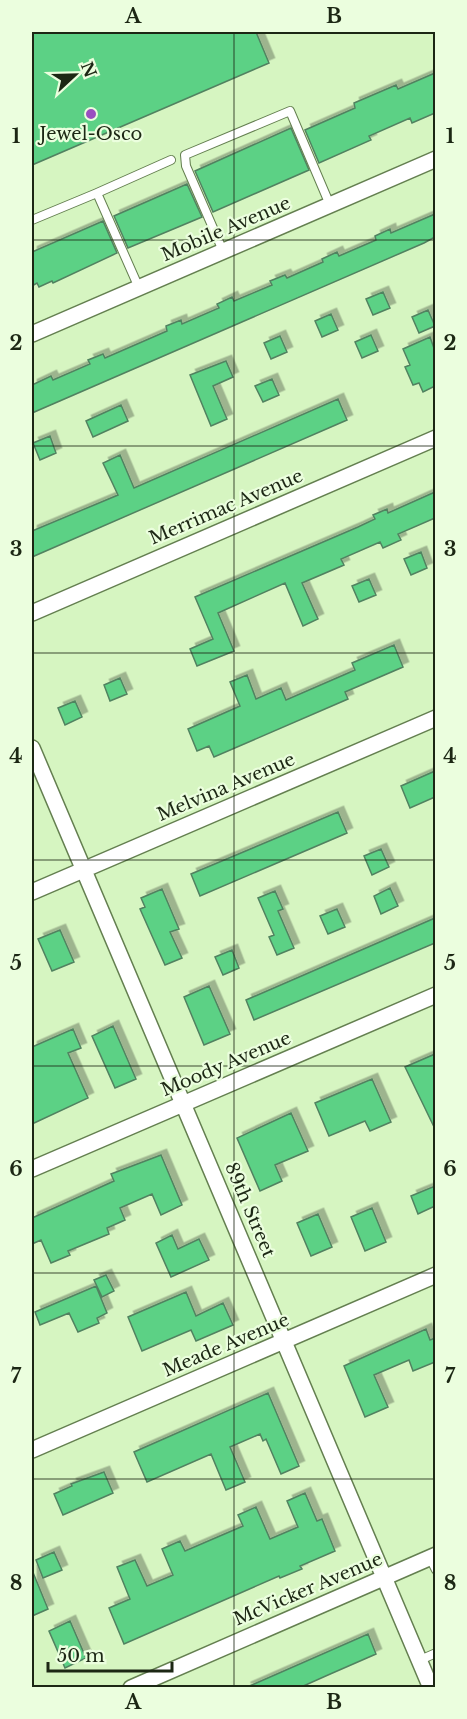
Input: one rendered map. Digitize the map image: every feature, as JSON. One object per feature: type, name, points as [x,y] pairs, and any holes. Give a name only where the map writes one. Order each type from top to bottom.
[{"type":"street","name":"Mobile Avenue","points":[[32,334],[435,159]]},
{"type":"street","name":"Merrimac Avenue","points":[[32,613],[435,438]]},
{"type":"street","name":"Melvina Avenue","points":[[32,892],[435,718]]},
{"type":"street","name":"89th Street","points":[[32,748],[386,1577],[431,1688]]},
{"type":"street","name":"Moody Avenue","points":[[32,1169],[435,995]]},
{"type":"street","name":"Meade Avenue","points":[[32,1450],[435,1275]]},
{"type":"street","name":"McVicker Avenue","points":[[130,1688],[386,1577],[434,1561]]},
{"type":"lane","points":[[223,251],[186,166],[185,155],[290,111],[330,205]]},
{"type":"lane","points":[[32,220],[171,160]]},
{"type":"lane","points":[[97,193],[139,288]]},
{"type":"lane","points":[[420,1660],[435,1653]]},
{"type":"building","name":"Jewel-Osco","points":[[32,32],[256,32],[269,63],[32,165]]},
{"type":"building","points":[[435,73],[435,113],[412,123],[410,118],[369,136],[371,140],[319,163],[305,130],[355,108],[354,103],[396,85],[398,89]]},
{"type":"building","points":[[291,128],[309,170],[213,212],[195,171]]},
{"type":"building","points":[[187,184],[202,217],[128,248],[114,216]]},
{"type":"building","points":[[435,214],[435,237],[424,243],[32,413],[32,385],[51,376],[53,380],[90,364],[88,360],[103,354],[105,358],[167,331],[166,326],[181,320],[182,324],[219,308],[217,304],[232,297],[234,301],[272,285],[270,281],[285,275],[287,278],[323,262],[322,259],[337,252],[339,256],[376,240],[375,236],[390,229],[391,233]]},
{"type":"building","points":[[103,221],[117,253],[53,283],[52,281],[39,287],[37,283],[32,286],[32,252]]},
{"type":"building","points":[[383,292],[390,308],[373,315],[366,299]]},
{"type":"building","points":[[428,310],[435,326],[419,333],[412,317]]},
{"type":"building","points":[[331,314],[338,330],[322,337],[315,321]]},
{"type":"building","points":[[371,335],[378,351],[362,358],[355,342]]},
{"type":"building","points":[[280,336],[287,352],[271,359],[264,343]]},
{"type":"building","points":[[430,337],[435,351],[435,386],[423,392],[419,383],[413,385],[405,367],[410,365],[403,349]]},
{"type":"building","points":[[226,361],[233,377],[213,386],[227,419],[211,426],[190,375]]},
{"type":"building","points":[[272,379],[279,395],[263,402],[255,386]]},
{"type":"building","points":[[338,399],[347,420],[32,557],[32,531],[118,495],[103,463],[120,455],[134,488]]},
{"type":"building","points":[[121,405],[128,421],[93,437],[86,421]]},
{"type":"building","points":[[50,436],[56,453],[40,460],[33,443]]},
{"type":"building","points":[[435,492],[435,518],[398,534],[401,540],[383,548],[380,542],[341,559],[344,565],[302,583],[318,619],[303,626],[285,583],[218,613],[234,651],[197,666],[190,649],[213,639],[195,597],[358,527],[375,519],[373,515],[387,509],[388,513]]},
{"type":"building","points":[[421,552],[427,568],[411,575],[404,559]]},
{"type":"building","points":[[369,579],[376,595],[359,602],[352,586]]},
{"type":"building","points":[[394,645],[403,667],[345,692],[348,699],[214,757],[209,746],[197,751],[188,729],[240,706],[230,682],[247,675],[256,699],[281,688],[286,700],[355,670],[352,663]]},
{"type":"building","points":[[120,678],[127,694],[110,701],[104,685]]},
{"type":"building","points":[[75,701],[82,717],[65,725],[58,708]]},
{"type":"building","points":[[435,771],[435,797],[410,808],[401,786]]},
{"type":"building","points":[[338,812],[347,833],[200,896],[191,874]]},
{"type":"building","points":[[381,849],[389,867],[372,875],[364,856]]},
{"type":"building","points":[[390,888],[398,906],[381,914],[374,896]]},
{"type":"building","points":[[162,889],[179,929],[170,932],[182,958],[165,965],[140,909],[145,907],[141,898]]},
{"type":"building","points":[[275,891],[283,909],[278,911],[294,948],[277,955],[269,937],[274,935],[258,898]]},
{"type":"building","points":[[337,909],[345,927],[328,934],[320,916]]},
{"type":"building","points":[[435,918],[435,943],[254,1020],[246,1000]]},
{"type":"building","points":[[60,930],[74,962],[52,971],[38,939]]},
{"type":"building","points":[[232,950],[239,968],[223,975],[215,957]]},
{"type":"building","points":[[209,986],[230,1034],[204,1045],[184,997]]},
{"type":"building","points":[[113,1026],[136,1079],[115,1088],[92,1036]]},
{"type":"building","points":[[73,1029],[81,1048],[68,1053],[88,1098],[32,1124],[32,1047]]},
{"type":"building","points":[[435,1054],[435,1129],[405,1067]]},
{"type":"building","points":[[372,1079],[391,1122],[370,1131],[365,1121],[329,1136],[315,1103]]},
{"type":"building","points":[[291,1113],[308,1151],[275,1165],[282,1181],[260,1191],[237,1138]]},
{"type":"building","points":[[161,1155],[182,1205],[161,1215],[152,1194],[120,1208],[125,1220],[107,1228],[109,1234],[68,1251],[70,1255],[51,1263],[41,1240],[32,1244],[32,1218],[114,1181],[111,1174]]},
{"type":"building","points":[[435,1186],[435,1206],[418,1214],[411,1196]]},
{"type":"building","points":[[372,1208],[386,1242],[365,1251],[351,1217]]},
{"type":"building","points":[[318,1214],[332,1247],[311,1256],[297,1223]]},
{"type":"building","points":[[172,1235],[178,1249],[199,1239],[209,1260],[171,1277],[156,1243]]},
{"type":"building","points":[[106,1275],[114,1291],[102,1297],[94,1280]]},
{"type":"building","points":[[96,1286],[107,1313],[97,1318],[99,1323],[78,1332],[69,1313],[40,1325],[35,1312]]},
{"type":"building","points":[[186,1292],[196,1316],[223,1303],[233,1325],[196,1341],[191,1330],[142,1351],[128,1317]]},
{"type":"building","points":[[426,1329],[430,1340],[435,1338],[435,1362],[413,1371],[409,1360],[374,1375],[388,1407],[365,1417],[344,1366]]},
{"type":"building","points":[[268,1393],[299,1466],[281,1474],[266,1439],[263,1441],[260,1434],[230,1447],[245,1482],[226,1490],[211,1454],[147,1482],[134,1452]]},
{"type":"building","points":[[104,1472],[113,1493],[63,1515],[54,1494],[72,1486],[71,1484]]},
{"type":"building","points":[[305,1493],[317,1521],[322,1519],[335,1551],[300,1566],[302,1569],[280,1578],[279,1576],[124,1644],[109,1608],[130,1599],[117,1567],[135,1560],[147,1586],[173,1575],[162,1549],[180,1541],[185,1551],[243,1526],[238,1515],[256,1507],[270,1539],[298,1527],[287,1501]]},
{"type":"building","points":[[54,1552],[62,1570],[43,1578],[36,1560]]},
{"type":"building","points":[[32,1570],[48,1609],[32,1616]]},
{"type":"building","points":[[70,1621],[86,1658],[65,1668],[49,1631]]},
{"type":"building","points":[[368,1634],[376,1654],[299,1688],[245,1688]]},
{"type":"place","name":"Jewel-Osco","points":[[91,114]]}]
